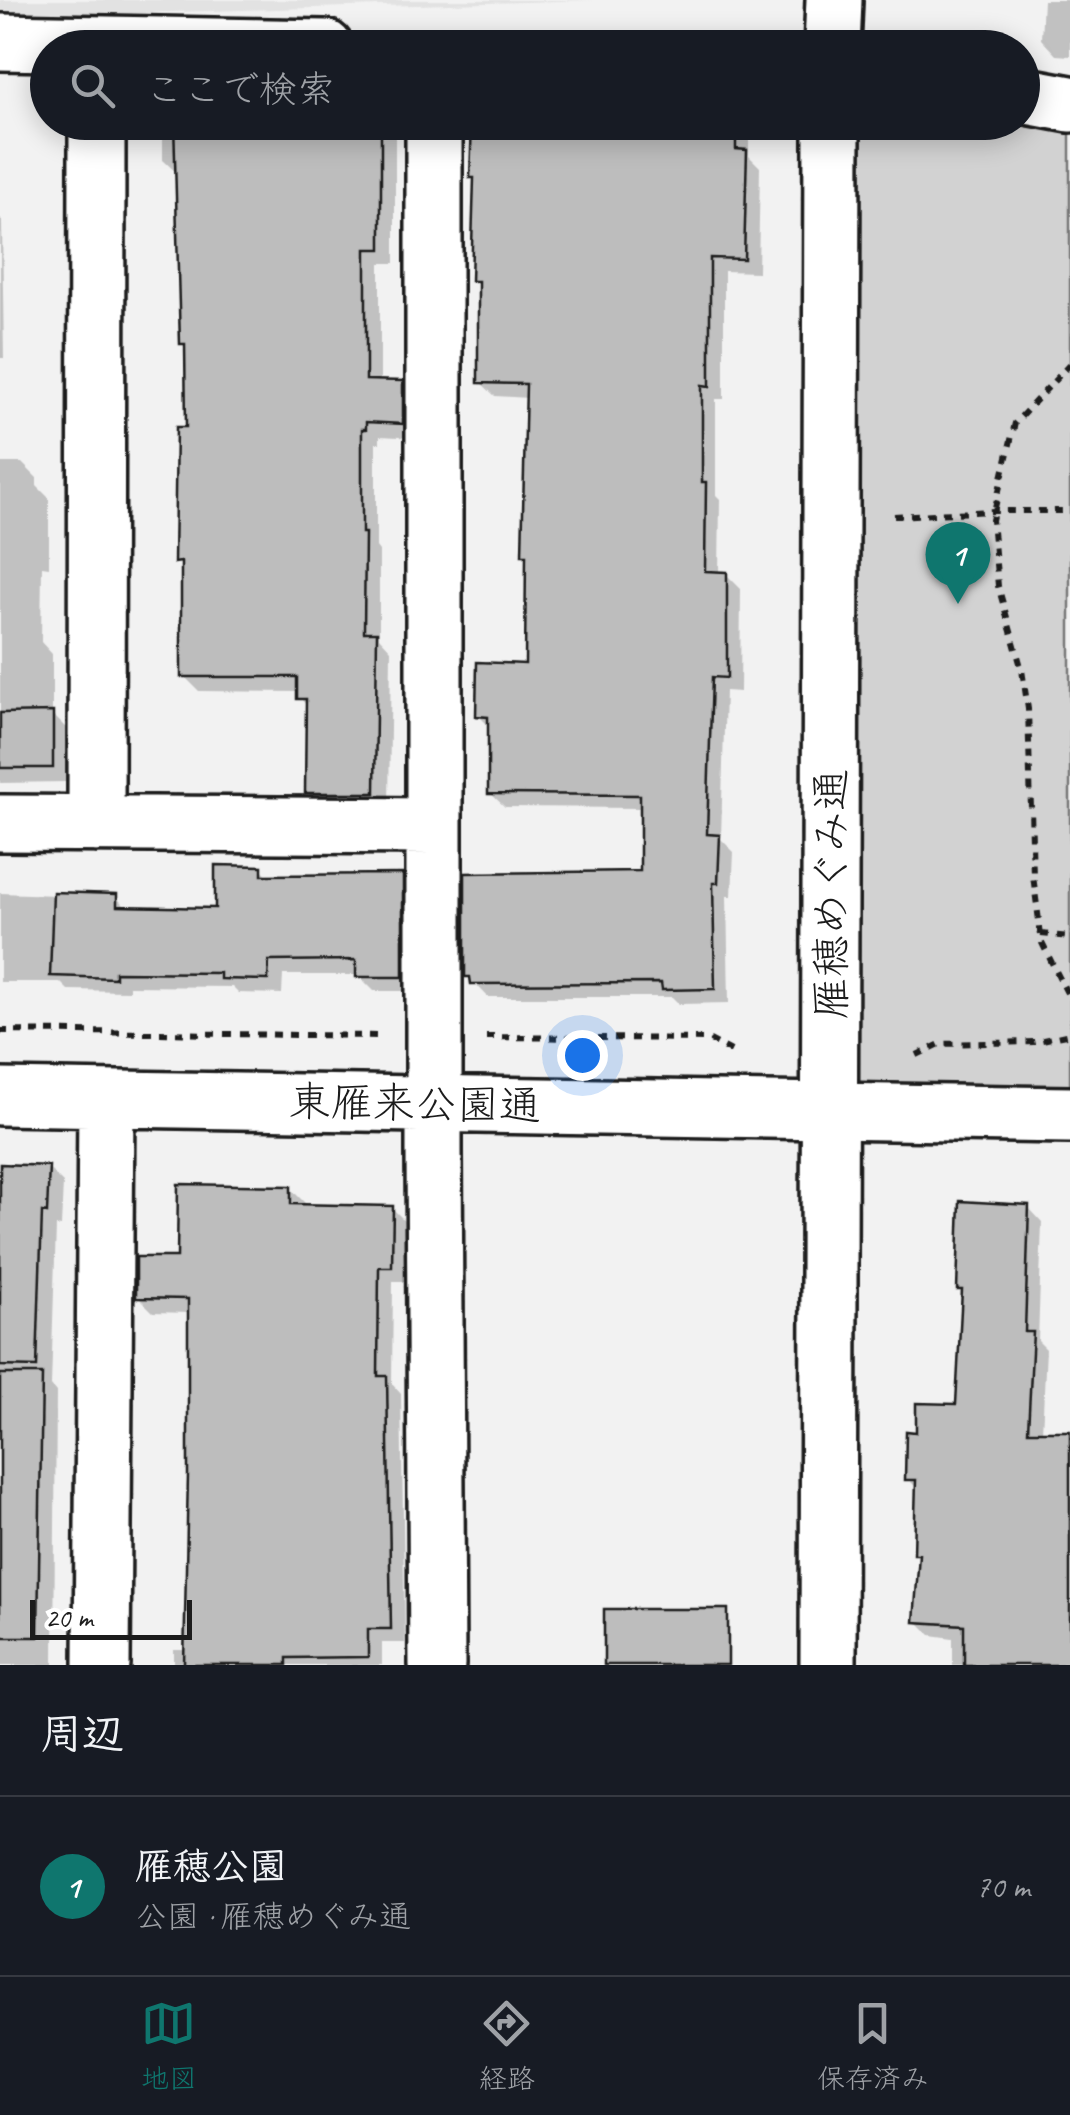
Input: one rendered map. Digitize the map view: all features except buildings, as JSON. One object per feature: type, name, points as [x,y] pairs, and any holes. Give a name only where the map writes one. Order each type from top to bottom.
[{"type":"street","points":[[833,30],[834,0]]},
{"type":"street","points":[[0,42],[30,43]]},
{"type":"street","points":[[1040,98],[1070,104]]},
{"type":"street","points":[[96,824],[97,140]]},
{"type":"street","points":[[434,140],[438,1665]]},
{"type":"street","name":"雁穂めぐみ通","points":[[828,1665],[832,140]]},
{"type":"street","points":[[0,823],[433,826]]},
{"type":"street","name":"東雁来公園通","points":[[0,1097],[1070,1115]]},
{"type":"street","points":[[102,1665],[106,1100]]},
{"type":"path","points":[[1070,364],[1015,423],[992,520],[998,586],[1022,670],[1028,709],[1032,876],[1040,934],[1070,999]]},
{"type":"path","points":[[894,516],[1070,511]]},
{"type":"path","points":[[1040,934],[1070,937]]},
{"type":"path","points":[[0,1031],[388,1036]]},
{"type":"path","points":[[906,1061],[940,1044],[1034,1042],[1070,1034]]},
{"type":"path","points":[[474,1037],[708,1040],[742,1056]]},
{"type":"shaded area","points":[[0,0],[593,0],[0,17]]},
{"type":"shaded area","points":[[1070,117],[1070,1086],[845,1085],[846,140],[1040,140],[1040,120]]},
{"type":"place","name":"雁穂公園","points":[[958,604]]}]
